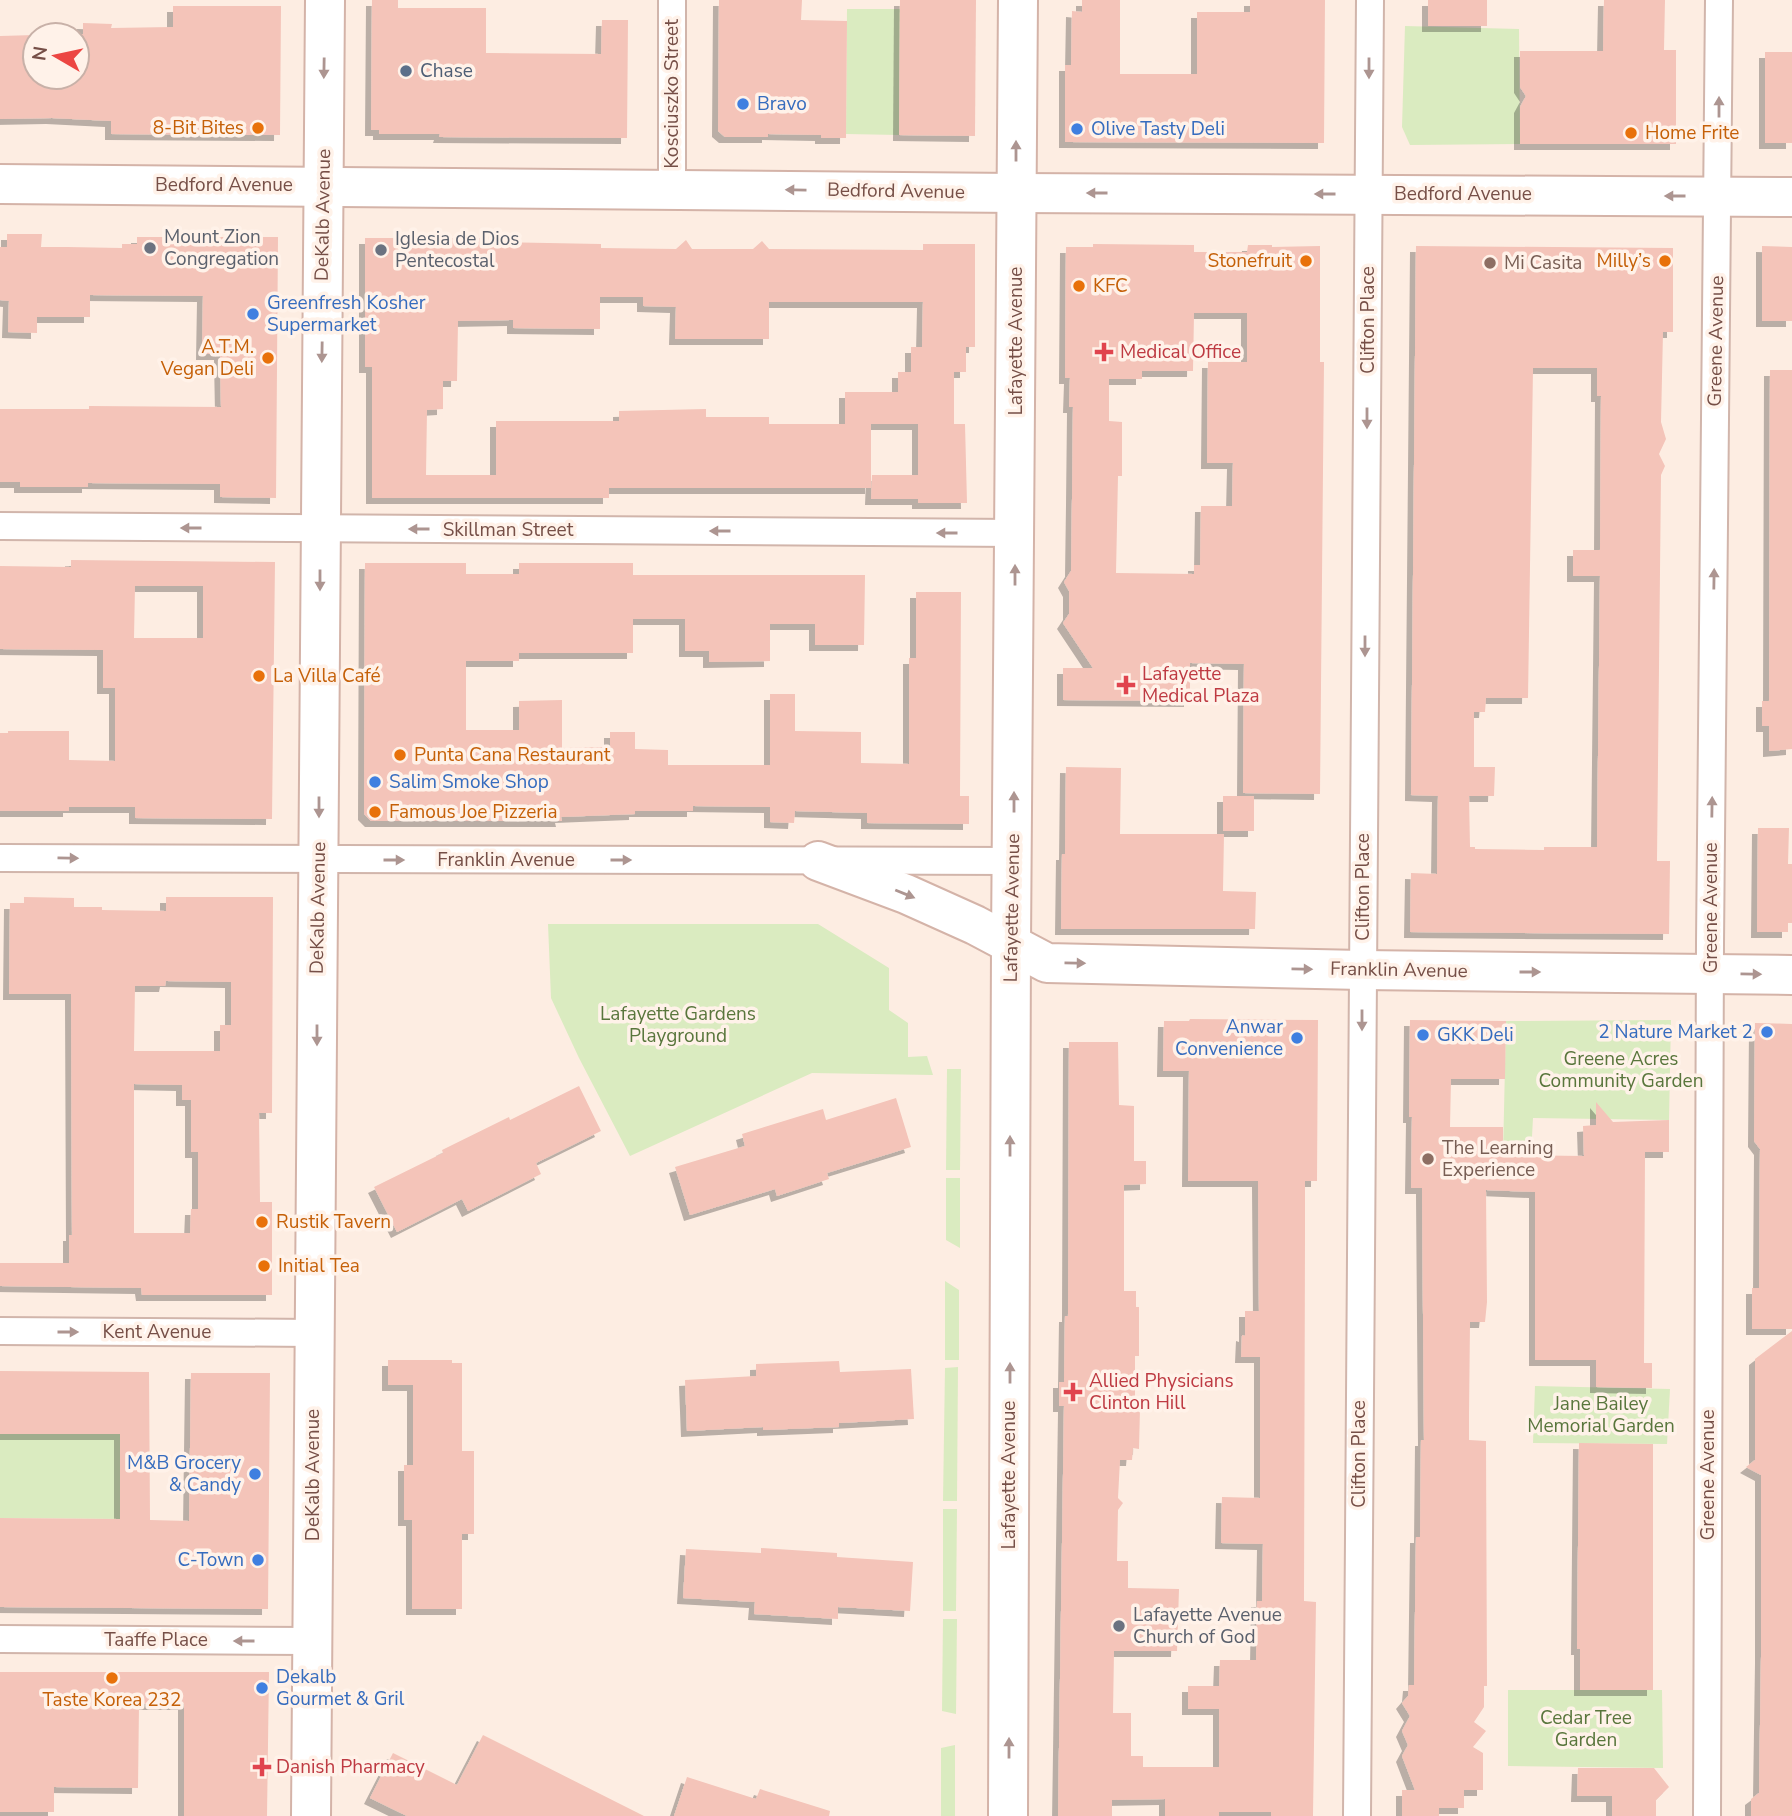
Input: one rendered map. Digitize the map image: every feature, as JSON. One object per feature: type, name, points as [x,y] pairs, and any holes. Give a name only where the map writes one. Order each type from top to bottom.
[{"type":"main road","name":"DeKalb Avenue","points":[[311,1816],[325,0]]},
{"type":"main road","name":"Lafayette Avenue","points":[[1008,1816],[1018,0]]},
{"type":"main road","name":"Bedford Avenue","points":[[0,184],[1792,197]]},
{"type":"main road","name":"Franklin Avenue","points":[[818,861],[906,894],[1047,963],[1792,975]]},
{"type":"street","name":"Kosciuszko Street","points":[[672,0],[672,189]]},
{"type":"street","name":"Clifton Place","points":[[1357,1816],[1370,0]]},
{"type":"street","name":"Greene Avenue","points":[[1707,1816],[1710,973],[1719,0]]},
{"type":"street","name":"Skillman Street","points":[[0,526],[1016,533]]},
{"type":"street","name":"Franklin Avenue","points":[[0,858],[1013,861]]},
{"type":"street","name":"Kent Avenue","points":[[0,1331],[314,1333]]},
{"type":"street","name":"Taaffe Place","points":[[0,1639],[312,1641]]},
{"type":"green space","points":[[847,9],[900,9],[899,135],[846,134]]},
{"type":"green space","points":[[1405,26],[1519,29],[1520,144],[1410,145],[1402,127]]},
{"type":"green space","name":"Lafayette Gardens Playground","points":[[548,924],[818,924],[889,968],[889,1010],[908,1023],[908,1057],[927,1056],[933,1075],[812,1073],[630,1156],[551,998]]},
{"type":"green space","name":"Greene Acres Community Garden","points":[[1671,1020],[1669,1120],[1533,1118],[1531,1155],[1503,1155],[1506,1021]]},
{"type":"green space","points":[[947,1069],[961,1069],[960,1170],[946,1170]]},
{"type":"green space","points":[[946,1178],[960,1178],[960,1248],[946,1240]]},
{"type":"green space","points":[[945,1281],[959,1290],[959,1360],[945,1360]]},
{"type":"green space","points":[[958,1367],[957,1501],[943,1501],[945,1368]]},
{"type":"green space","name":"Jane Bailey Memorial Garden","points":[[1535,1386],[1670,1389],[1667,1444],[1533,1443]]},
{"type":"green space","points":[[0,1434],[120,1434],[120,1519],[0,1518]]},
{"type":"green space","points":[[943,1509],[957,1509],[956,1611],[943,1611]]},
{"type":"green space","points":[[943,1619],[957,1619],[956,1714],[942,1711]]},
{"type":"green space","name":"Cedar Tree Garden","points":[[1508,1690],[1662,1690],[1663,1768],[1508,1766]]},
{"type":"green space","points":[[955,1745],[955,1816],[941,1816],[941,1748]]},
{"type":"building","points":[[372,0],[398,0],[398,8],[486,8],[486,53],[601,54],[602,20],[628,20],[627,138],[439,137],[440,134],[379,134],[379,130],[371,130]]},
{"type":"building","points":[[719,0],[802,0],[801,20],[847,21],[846,138],[768,134],[768,137],[725,137],[718,131]]},
{"type":"building","points":[[900,0],[976,0],[975,136],[899,135]]},
{"type":"building","points":[[1082,0],[1120,0],[1120,74],[1197,74],[1197,12],[1250,12],[1250,0],[1325,0],[1324,143],[1065,142],[1065,65],[1071,65],[1072,11],[1082,12]]},
{"type":"building","points":[[1428,0],[1487,0],[1487,26],[1428,26]]},
{"type":"building","points":[[1604,0],[1665,0],[1664,50],[1676,50],[1676,144],[1520,144],[1520,107],[1526,96],[1520,87],[1520,51],[1603,51]]},
{"type":"building","points":[[173,6],[281,6],[280,135],[111,134],[111,121],[0,119],[0,36],[21,35],[21,91],[91,91],[91,23],[112,24],[111,28],[173,27]]},
{"type":"building","points":[[1765,52],[1792,52],[1792,143],[1765,143]]},
{"type":"building","points":[[7,234],[42,234],[41,247],[122,248],[122,244],[137,244],[137,237],[278,237],[276,498],[220,497],[220,484],[88,483],[88,487],[20,487],[20,482],[0,482],[0,409],[89,409],[89,406],[221,407],[220,354],[202,354],[203,296],[90,295],[90,317],[37,317],[37,333],[8,332],[9,301],[0,300],[0,247],[7,247]]},
{"type":"building","points":[[365,238],[481,238],[481,241],[499,242],[601,244],[601,248],[676,249],[686,240],[692,249],[753,249],[762,241],[769,249],[923,250],[923,244],[975,244],[975,347],[966,347],[966,372],[954,372],[954,424],[965,424],[967,503],[871,499],[872,475],[918,475],[918,424],[871,424],[871,488],[609,488],[609,498],[372,498],[372,367],[365,367]],"holes":[[[600,297],[643,297],[643,306],[676,307],[675,339],[769,339],[769,302],[923,302],[922,347],[911,347],[911,372],[898,372],[898,392],[845,392],[845,424],[769,424],[769,417],[706,417],[706,409],[619,411],[619,421],[496,421],[496,475],[426,475],[427,410],[443,409],[443,381],[457,381],[458,321],[513,320],[513,328],[600,329]]]},
{"type":"building","points":[[1093,244],[1194,245],[1194,252],[1247,252],[1248,245],[1320,246],[1320,362],[1324,362],[1320,794],[1243,793],[1244,664],[1190,663],[1190,701],[1063,700],[1063,668],[1093,668],[1063,623],[1069,614],[1069,591],[1064,582],[1071,571],[1073,407],[1069,407],[1070,378],[1065,378],[1066,247],[1093,247]],"holes":[[[1194,313],[1247,313],[1247,362],[1208,362],[1207,463],[1233,463],[1232,506],[1201,506],[1200,565],[1194,565],[1194,574],[1116,573],[1118,476],[1122,476],[1122,422],[1109,421],[1109,379],[1142,379],[1142,371],[1193,371]]]},
{"type":"building","points":[[1416,246],[1673,248],[1673,332],[1663,332],[1661,422],[1666,439],[1659,454],[1665,466],[1661,475],[1657,861],[1670,861],[1669,934],[1410,932],[1411,873],[1437,874],[1438,796],[1411,795]],"holes":[[[1533,368],[1597,368],[1597,396],[1601,396],[1600,550],[1573,550],[1573,576],[1600,576],[1597,847],[1544,847],[1544,850],[1475,849],[1470,847],[1469,796],[1494,796],[1495,767],[1474,767],[1474,712],[1485,712],[1486,698],[1528,698]]]},
{"type":"building","points":[[1762,246],[1792,247],[1792,321],[1762,321]]},
{"type":"building","points":[[1770,370],[1792,370],[1792,749],[1769,751],[1769,726],[1762,726],[1762,701],[1769,701]]},
{"type":"building","points":[[71,560],[275,562],[272,819],[135,818],[135,807],[0,811],[0,733],[69,731],[69,760],[115,761],[115,688],[103,688],[103,650],[0,649],[0,566],[71,567]],"holes":[[[135,586],[203,586],[203,638],[134,638]]]},
{"type":"building","points":[[365,563],[466,563],[466,574],[519,574],[519,563],[633,563],[633,575],[865,575],[864,645],[815,645],[815,624],[770,624],[770,661],[709,662],[709,651],[685,651],[685,619],[633,619],[633,653],[519,653],[519,661],[466,661],[466,730],[519,730],[519,701],[562,700],[562,748],[610,747],[610,732],[635,732],[635,749],[668,750],[668,765],[770,765],[770,694],[795,694],[795,731],[861,732],[861,763],[909,764],[909,658],[916,658],[916,592],[961,592],[960,796],[969,796],[969,824],[867,823],[867,813],[795,811],[794,823],[770,822],[770,807],[693,806],[693,811],[635,811],[635,814],[561,817],[562,821],[371,821],[364,814]]},
{"type":"building","points":[[1066,767],[1121,768],[1120,834],[1224,834],[1223,891],[1256,892],[1255,929],[1061,929]]},
{"type":"building","points":[[1223,796],[1254,796],[1254,831],[1223,831]]},
{"type":"building","points":[[1758,828],[1789,828],[1788,864],[1792,864],[1792,923],[1788,923],[1788,932],[1757,932]]},
{"type":"building","points":[[24,897],[74,898],[74,907],[166,911],[166,897],[273,897],[272,1113],[259,1113],[260,1202],[272,1202],[272,1295],[142,1295],[141,1288],[0,1286],[0,1263],[69,1263],[69,1235],[72,1235],[71,994],[9,994],[10,903],[24,903]],"holes":[[[166,981],[231,982],[231,1025],[220,1025],[220,1051],[134,1051],[135,986],[165,986]],[[134,1084],[182,1085],[182,1100],[191,1100],[191,1152],[198,1152],[198,1209],[191,1209],[190,1233],[134,1233]]]},
{"type":"building","points":[[1318,1020],[1317,1181],[1305,1181],[1304,1601],[1316,1602],[1313,1816],[1271,1816],[1271,1812],[1219,1812],[1219,1816],[1165,1816],[1165,1799],[1112,1800],[1112,1816],[1058,1816],[1064,1406],[1059,1406],[1059,1382],[1064,1382],[1065,1316],[1068,1316],[1069,1042],[1118,1042],[1119,1105],[1134,1106],[1134,1161],[1146,1161],[1146,1184],[1124,1185],[1124,1291],[1136,1291],[1136,1307],[1139,1307],[1135,1408],[1140,1408],[1139,1449],[1133,1448],[1132,1460],[1120,1460],[1118,1498],[1123,1503],[1118,1510],[1117,1561],[1128,1561],[1128,1588],[1179,1589],[1177,1651],[1114,1651],[1113,1713],[1131,1713],[1131,1756],[1143,1756],[1143,1767],[1219,1767],[1219,1709],[1188,1709],[1188,1686],[1219,1686],[1220,1660],[1256,1660],[1257,1601],[1262,1601],[1263,1544],[1221,1543],[1222,1497],[1260,1498],[1260,1357],[1241,1357],[1242,1335],[1245,1336],[1245,1311],[1259,1311],[1258,1181],[1188,1181],[1189,1071],[1163,1071],[1164,1021]]},
{"type":"building","points":[[1410,1020],[1506,1021],[1505,1079],[1451,1079],[1450,1127],[1503,1127],[1503,1155],[1584,1156],[1583,1126],[1596,1125],[1596,1102],[1613,1122],[1669,1120],[1669,1152],[1645,1152],[1644,1363],[1652,1363],[1652,1388],[1596,1387],[1596,1360],[1535,1360],[1535,1192],[1486,1190],[1487,1302],[1485,1322],[1470,1322],[1469,1415],[1469,1440],[1486,1441],[1487,1686],[1484,1686],[1484,1707],[1474,1722],[1486,1731],[1473,1747],[1483,1753],[1483,1790],[1464,1790],[1464,1808],[1439,1808],[1439,1816],[1402,1816],[1402,1790],[1415,1790],[1402,1756],[1408,1745],[1402,1731],[1410,1716],[1402,1703],[1408,1696],[1409,1685],[1414,1685],[1416,1537],[1420,1537],[1421,1440],[1424,1440],[1422,1188],[1411,1188]]},
{"type":"building","points":[[1755,1023],[1792,1024],[1792,1329],[1752,1329],[1752,1288],[1759,1288],[1760,1149],[1754,1141]]},
{"type":"building","points":[[579,1086],[601,1131],[536,1163],[541,1174],[468,1211],[462,1199],[397,1232],[374,1187],[443,1153],[442,1150]]},
{"type":"building","points":[[896,1098],[911,1147],[827,1173],[829,1179],[777,1196],[775,1189],[690,1215],[675,1167],[745,1146],[742,1134],[823,1109],[826,1120]]},
{"type":"building","points":[[1792,1331],[1792,1816],[1751,1816],[1751,1799],[1759,1793],[1761,1657],[1761,1475],[1746,1467],[1755,1460],[1755,1359]]},
{"type":"building","points":[[388,1360],[452,1360],[452,1363],[462,1363],[462,1451],[474,1451],[474,1534],[462,1534],[462,1609],[412,1609],[412,1520],[404,1520],[404,1465],[413,1465],[413,1385],[388,1385]]},
{"type":"building","points":[[839,1361],[840,1372],[911,1369],[914,1419],[839,1423],[839,1427],[687,1431],[685,1380],[756,1376],[756,1364]]},
{"type":"building","points":[[0,1371],[149,1372],[150,1520],[189,1521],[191,1373],[270,1373],[268,1609],[0,1607],[0,1518],[120,1519],[120,1434],[0,1434]]},
{"type":"building","points":[[1579,1443],[1653,1444],[1653,1690],[1580,1690],[1580,1649],[1577,1649]]},
{"type":"building","points":[[761,1548],[913,1562],[910,1611],[838,1607],[838,1619],[754,1614],[755,1602],[683,1598],[686,1549],[761,1553]]},
{"type":"building","points":[[0,1672],[269,1672],[267,1816],[184,1816],[184,1704],[139,1704],[138,1788],[54,1787],[54,1812],[0,1812]]},
{"type":"building","points":[[483,1735],[644,1816],[407,1816],[370,1798],[393,1753],[457,1785]]},
{"type":"building","points":[[1578,1768],[1654,1768],[1669,1787],[1656,1800],[1656,1816],[1612,1816],[1612,1796],[1577,1796]]},
{"type":"building","points":[[687,1777],[756,1799],[760,1789],[830,1811],[829,1816],[674,1816]]},
{"type":"place","name":"Chase","points":[[406,71]]},
{"type":"place","name":"Bravo","points":[[743,104]]},
{"type":"place","name":"8-Bit Bites","points":[[258,128]]},
{"type":"place","name":"Olive Tasty Deli","points":[[1077,129]]},
{"type":"place","name":"Home Frite","points":[[1631,133]]},
{"type":"place","name":"Mount Zion Congregation","points":[[150,248]]},
{"type":"place","name":"Iglesia de Dios Pentecostal","points":[[381,250]]},
{"type":"place","name":"Stonefruit","points":[[1306,261]]},
{"type":"place","name":"Milly’s","points":[[1665,261]]},
{"type":"place","name":"Mi Casita","points":[[1490,263]]},
{"type":"place","name":"KFC","points":[[1079,286]]},
{"type":"place","name":"Greenfresh Kosher Supermarket","points":[[253,314]]},
{"type":"place","name":"Medical Office","points":[[1104,352]]},
{"type":"place","name":"A.T.M. Vegan Deli","points":[[268,358]]},
{"type":"place","name":"La Villa Café","points":[[259,676]]},
{"type":"place","name":"Lafayette Medical Plaza","points":[[1126,685]]},
{"type":"place","name":"Punta Cana Restaurant","points":[[400,755]]},
{"type":"place","name":"Salim Smoke Shop","points":[[375,782]]},
{"type":"place","name":"Famous Joe Pizzeria","points":[[375,812]]},
{"type":"place","name":"2 Nature Market 2","points":[[1767,1032]]},
{"type":"place","name":"GKK Deli","points":[[1423,1035]]},
{"type":"place","name":"Anwar Convenience","points":[[1297,1038]]},
{"type":"place","name":"The Learning Experience","points":[[1428,1159]]},
{"type":"place","name":"Rustik Tavern","points":[[262,1222]]},
{"type":"place","name":"Initial Tea","points":[[264,1266]]},
{"type":"place","name":"Allied Physicians Clinton Hill","points":[[1073,1392]]},
{"type":"place","name":"M&B Grocery & Candy","points":[[255,1474]]},
{"type":"place","name":"C-Town","points":[[258,1560]]},
{"type":"place","name":"Lafayette Avenue Church of God","points":[[1119,1626]]},
{"type":"place","name":"Taste Korea 232","points":[[112,1678]]},
{"type":"place","name":"Dekalb Gourmet & Gril","points":[[262,1688]]},
{"type":"place","name":"Danish Pharmacy","points":[[262,1767]]}]
